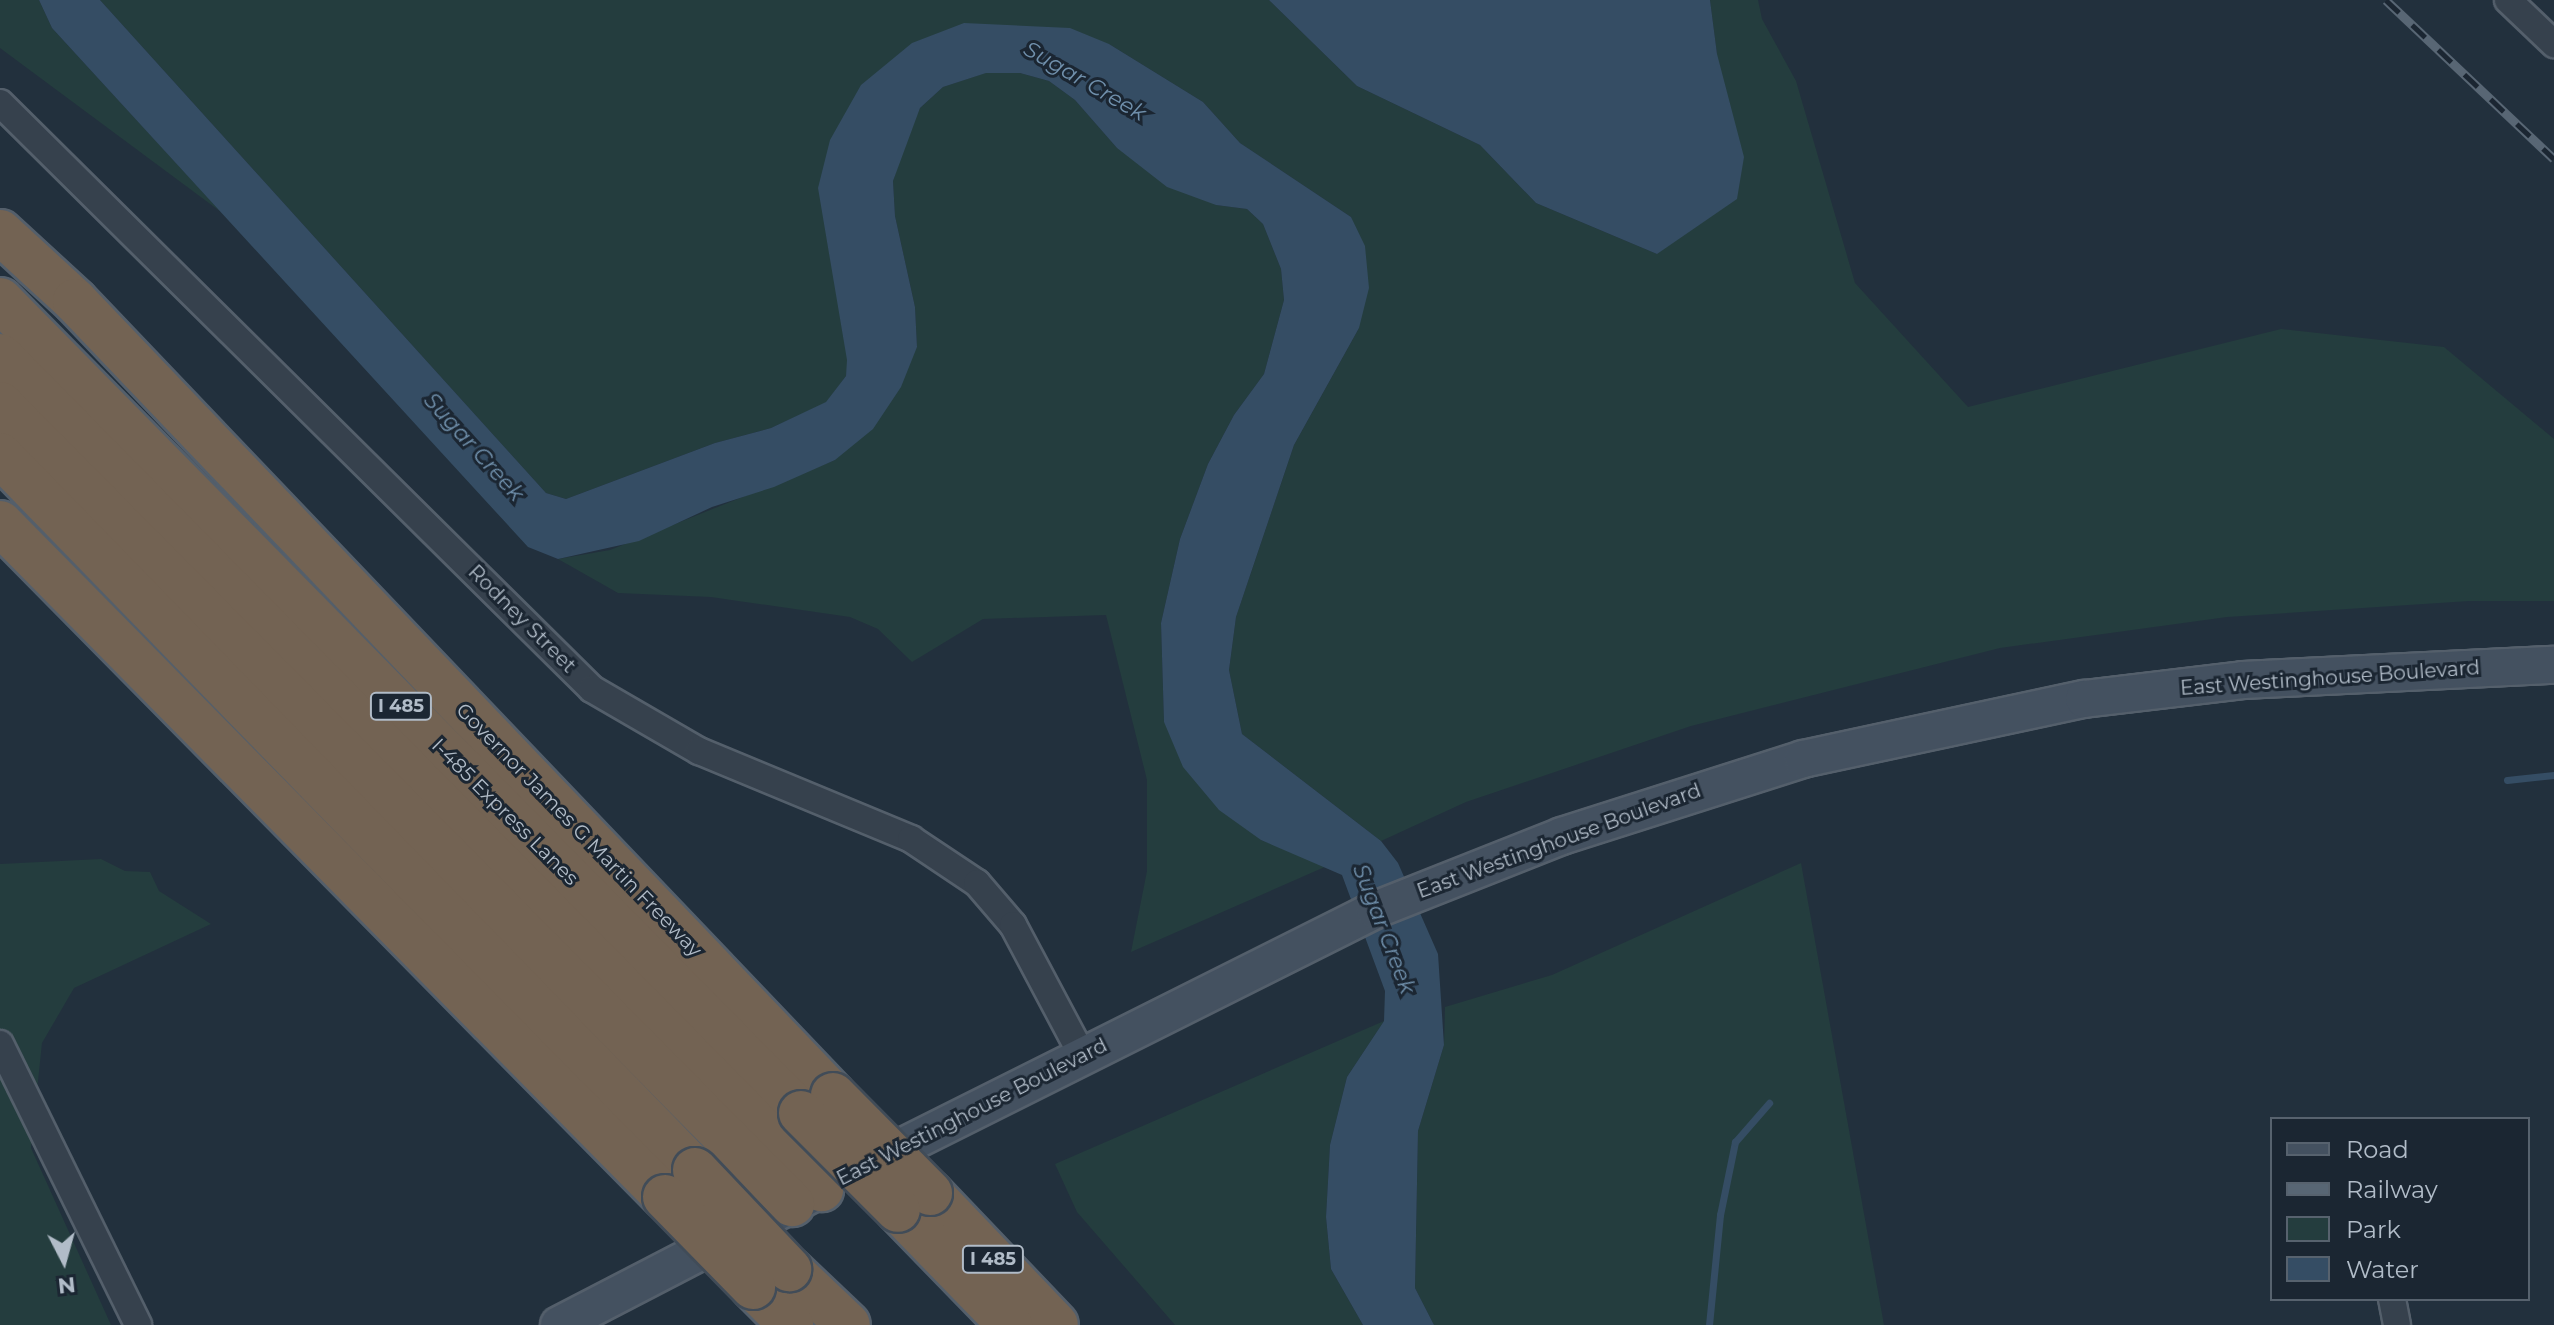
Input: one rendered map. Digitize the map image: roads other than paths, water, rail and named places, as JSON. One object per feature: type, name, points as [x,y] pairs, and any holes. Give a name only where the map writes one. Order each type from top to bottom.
[{"type":"highway","name":"Governor James G Martin Freeway","points":[[0,232],[75,301],[817,1104],[914,1201],[1056,1325]]},
{"type":"highway","points":[[0,261],[75,301]]},
{"type":"highway","name":"I-485 Express Lanes","points":[[0,300],[817,1104]]},
{"type":"highway","points":[[0,356],[807,1196]]},
{"type":"highway","points":[[0,404],[807,1196]]},
{"type":"highway","points":[[0,455],[771,1278],[848,1325]]},
{"type":"highway","points":[[0,523],[680,1184]]},
{"type":"highway","name":"I 485","points":[[914,1201],[1010,1325]]},
{"type":"highway","points":[[771,1278],[791,1325]]},
{"type":"main road","name":"East Westinghouse Boulevard","points":[[559,1325],[1301,944],[1562,836],[1803,759],[2084,699],[2272,678],[2554,665]]},
{"type":"street","points":[[2508,0],[2554,44]]},
{"type":"street","name":"Rodney Street","points":[[0,103],[592,689],[699,751],[911,839],[977,883],[1013,925],[1082,1055]]},
{"type":"street","points":[[0,1044],[138,1325]]},
{"type":"street","points":[[2392,1301],[2397,1325]]},
{"type":"water","name":"Sugar Creek","points":[[39,0],[100,0],[546,493],[566,499],[715,443],[771,428],[826,402],[846,376],[847,360],[818,188],[830,140],[861,85],[912,43],[964,23],[1070,28],[1109,44],[1203,102],[1240,143],[1351,217],[1365,246],[1369,288],[1359,328],[1294,445],[1236,617],[1229,670],[1242,734],[1381,841],[1398,863],[1438,954],[1444,1045],[1418,1131],[1415,1288],[1434,1325],[1363,1325],[1331,1269],[1326,1217],[1330,1145],[1347,1077],[1384,1021],[1385,991],[1342,875],[1261,840],[1219,810],[1183,767],[1164,722],[1161,623],[1180,539],[1208,464],[1234,415],[1264,374],[1284,300],[1281,269],[1263,224],[1247,209],[1216,205],[1167,187],[1117,148],[1075,100],[1049,81],[1020,73],[986,73],[943,87],[920,108],[893,181],[895,216],[915,307],[917,347],[901,387],[873,429],[835,460],[774,487],[712,507],[639,541],[558,559],[528,547],[52,28]]},
{"type":"water","points":[[1269,0],[1710,0],[1717,54],[1744,157],[1737,199],[1657,254],[1536,203],[1480,145],[1357,86]]},
{"type":"waterway","points":[[2507,780],[2554,775]]},
{"type":"waterway","points":[[1709,1325],[1720,1215],[1735,1142],[1769,1103]]},
{"type":"railway","points":[[2386,0],[2554,159]]}]
